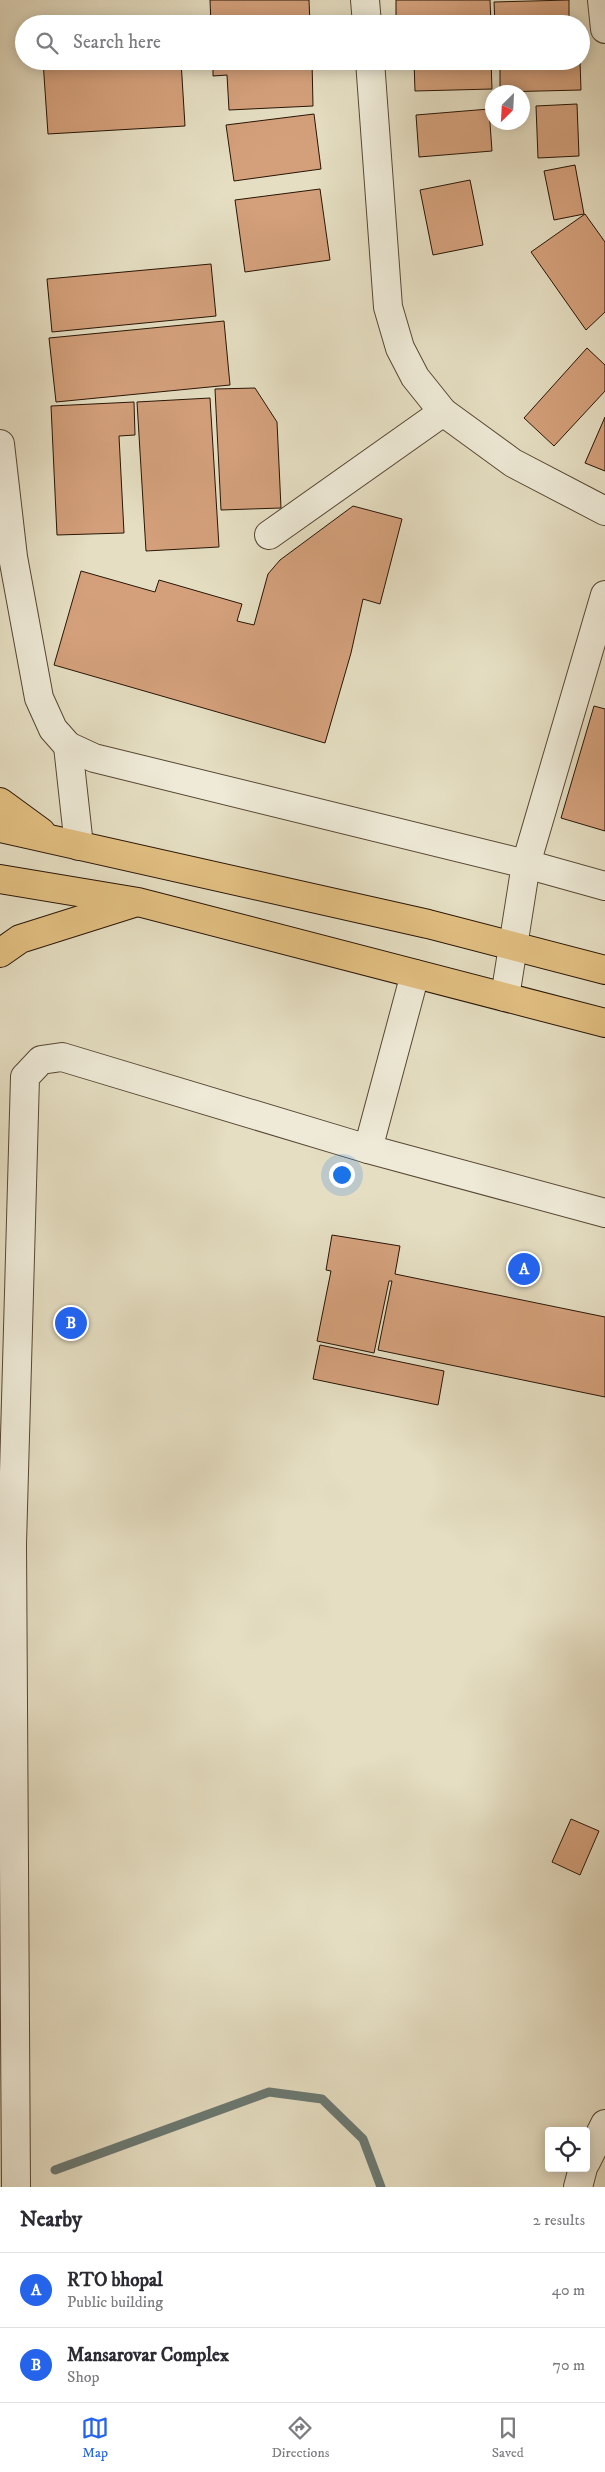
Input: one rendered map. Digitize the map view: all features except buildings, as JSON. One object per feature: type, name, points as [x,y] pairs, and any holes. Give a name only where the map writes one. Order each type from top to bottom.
[{"type":"main road","points":[[0,802],[51,839]]},
{"type":"main road","points":[[0,828],[428,924],[605,970]]},
{"type":"main road","points":[[0,879],[138,902],[605,1023]]},
{"type":"main road","points":[[0,953],[20,939],[138,902]]},
{"type":"street","points":[[365,0],[366,15]]},
{"type":"street","points":[[371,70],[388,307],[400,348],[407,362],[415,377],[442,412],[513,463],[605,510]]},
{"type":"street","points":[[269,535],[442,412]]},
{"type":"street","points":[[0,444],[13,557],[39,698],[54,728],[68,746],[94,758],[526,864],[605,886]]},
{"type":"street","points":[[505,998],[526,864],[605,595]]},
{"type":"street","points":[[68,746],[79,846]]},
{"type":"street","points":[[368,1148],[415,974]]},
{"type":"street","points":[[16,2187],[12,1544],[25,1077],[41,1060],[62,1057],[368,1148],[605,1213]]},
{"type":"street","points":[[590,2154],[605,2124]]},
{"type":"street","points":[[578,2187],[582,2172]]},
{"type":"waterway","points":[[55,2170],[269,2092],[322,2099],[363,2139],[381,2187]]},
{"type":"place","name":"RTO bhopal","points":[[524,1269]]},
{"type":"place","name":"Mansarovar Complex","points":[[71,1323]]}]
